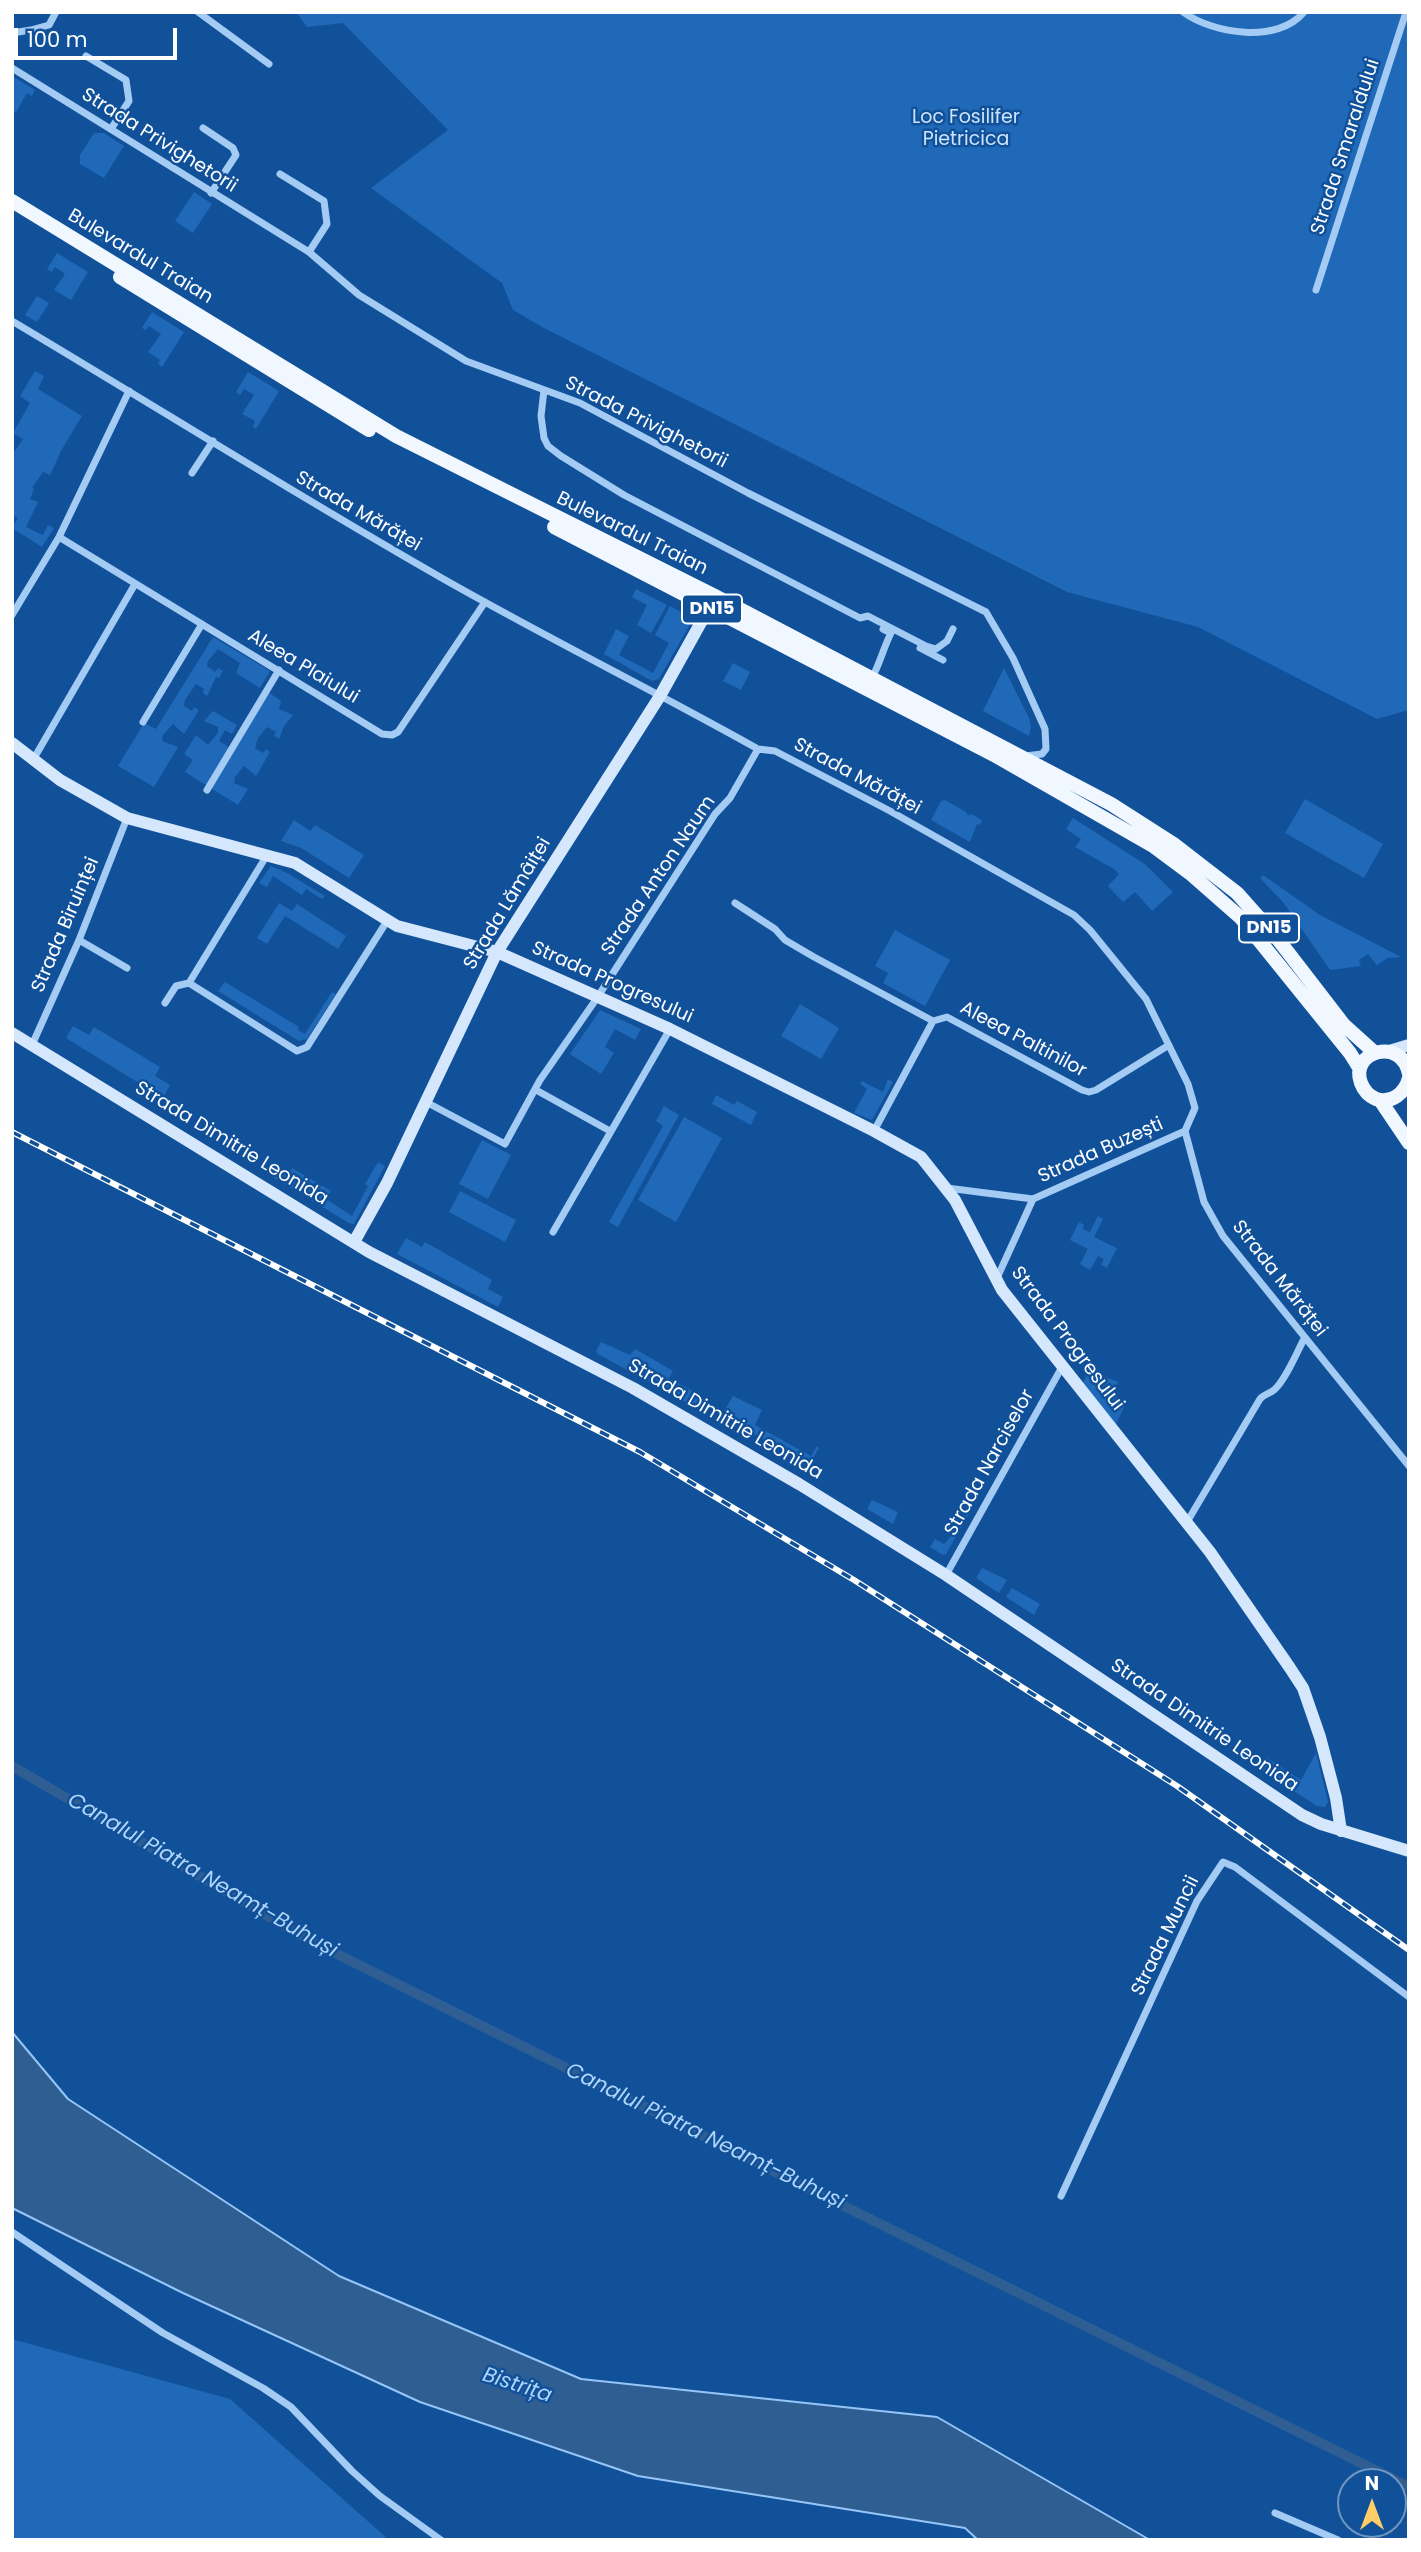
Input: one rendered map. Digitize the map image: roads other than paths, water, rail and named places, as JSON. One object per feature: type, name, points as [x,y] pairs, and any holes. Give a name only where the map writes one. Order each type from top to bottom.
[{"type":"main road","name":"Bulevardul Traian","points":[[12,201],[396,436],[712,602],[994,755],[1153,846],[1241,918],[1350,1052],[1360,1069]]},
{"type":"main road","name":"Bulevardul Traian","points":[[12,210],[323,404],[423,460],[872,678],[1133,817],[1237,892],[1284,947],[1344,1025],[1382,1052]]},
{"type":"main road","points":[[1360,1069],[1364,1062],[1382,1052]]},
{"type":"main road","name":"DN15","points":[[1360,1069],[1362,1086],[1373,1098],[1380,1100],[1401,1094],[1409,1080],[1401,1058],[1382,1052]]},
{"type":"main road","name":"DN15","points":[[1380,1100],[1409,1143]]},
{"type":"street","points":[[12,33],[49,24],[56,12]]},
{"type":"street","points":[[198,12],[269,64]]},
{"type":"street","points":[[1183,12],[1197,22],[1221,30],[1262,31],[1280,30],[1293,23],[1304,12]]},
{"type":"street","name":"Strada Smaraldului","points":[[1316,290],[1406,12]]},
{"type":"street","points":[[86,55],[126,80],[129,101],[111,129]]},
{"type":"street","name":"Strada Privighetorii","points":[[12,68],[309,252],[359,295],[466,361],[580,404],[748,493],[986,612],[1013,658],[1045,729],[1046,749],[1042,754],[1023,757]]},
{"type":"street","points":[[202,128],[233,148],[236,155],[211,193]]},
{"type":"street","points":[[281,174],[324,201],[327,224],[309,252]]},
{"type":"street","name":"Strada Mărăței","points":[[12,321],[286,488],[485,602],[758,749],[775,751],[841,785],[1074,915],[1090,930],[1146,999],[1195,1103],[1194,1114],[1185,1131],[1204,1202],[1213,1219],[1235,1254],[1409,1466]]},
{"type":"street","points":[[544,390],[541,416],[544,438],[548,446],[561,456],[624,495],[943,660]]},
{"type":"street","points":[[12,615],[59,537],[130,391]]},
{"type":"street","points":[[192,473],[213,442]]},
{"type":"street","name":"Aleea Plaiului","points":[[59,537],[382,734],[392,735],[398,732],[485,602]]},
{"type":"street","points":[[33,760],[135,584]]},
{"type":"street","name":"Strada Lămâiței","points":[[354,1242],[387,1183],[497,952],[660,696],[712,602]]},
{"type":"street","points":[[860,618],[868,617],[936,649],[947,641],[953,629]]},
{"type":"street","points":[[143,722],[202,624]]},
{"type":"street","points":[[872,678],[891,633]]},
{"type":"street","points":[[207,790],[279,670]]},
{"type":"street","name":"Strada Progresului","points":[[13,745],[60,780],[127,818],[295,863],[387,921],[408,930],[497,952],[670,1030],[921,1157],[947,1188],[1002,1290],[1186,1523],[1260,1622],[1303,1688],[1320,1737],[1336,1798],[1341,1831]]},
{"type":"street","name":"Strada Anton Naum","points":[[426,1102],[505,1144],[540,1080],[597,998],[715,814],[730,799],[758,749]]},
{"type":"street","name":"Strada Biruinței","points":[[32,1045],[79,940],[127,818]]},
{"type":"street","points":[[189,983],[268,854]]},
{"type":"street","name":"Aleea Paltinilor","points":[[735,903],[775,929],[785,940],[814,957],[933,1021],[947,1017],[1082,1090],[1089,1092],[1105,1085],[1168,1045]]},
{"type":"street","points":[[165,1003],[176,986],[189,983],[297,1051],[302,1050],[387,921]]},
{"type":"street","points":[[79,940],[127,968]]},
{"type":"street","name":"Aleea Paltinilor","points":[[874,1131],[933,1021]]},
{"type":"street","points":[[553,1232],[670,1030]]},
{"type":"street","name":"Strada Dimitrie Leonida","points":[[12,1033],[354,1242],[426,1283],[622,1382],[694,1422],[946,1575],[1302,1815],[1341,1831],[1409,1852]]},
{"type":"street","points":[[1382,1052],[1409,1045]]},
{"type":"street","points":[[536,1090],[610,1131]]},
{"type":"street","name":"Strada Buzești","points":[[947,1188],[1033,1199],[1185,1131]]},
{"type":"street","points":[[996,1279],[1033,1199]]},
{"type":"street","points":[[1186,1523],[1260,1399],[1279,1384],[1304,1339]]},
{"type":"street","name":"Strada Narciselor","points":[[946,1575],[1062,1367]]},
{"type":"street","name":"Strada Muncii","points":[[1061,2196],[1197,1901],[1223,1862],[1235,1867],[1409,1997]]},
{"type":"street","points":[[12,2232],[163,2333],[291,2407],[352,2471],[380,2496],[441,2540]]},
{"type":"street","points":[[1275,2513],[1338,2540]]},
{"type":"water","name":"Bistrița","points":[[12,2032],[68,2099],[339,2276],[581,2379],[937,2417],[1150,2540],[978,2540],[965,2528],[638,2476],[420,2402],[183,2293],[12,2208]]},
{"type":"waterway","name":"Canalul Piatra Neamț-Buhuși","points":[[12,1766],[305,1938],[1409,2487]]},
{"type":"railway","points":[[12,1132],[640,1452],[854,1580],[1177,1786],[1409,1950]]},
{"type":"park label","name":"Loc Fosilifer Pietricica","points":[[966,129]]}]
